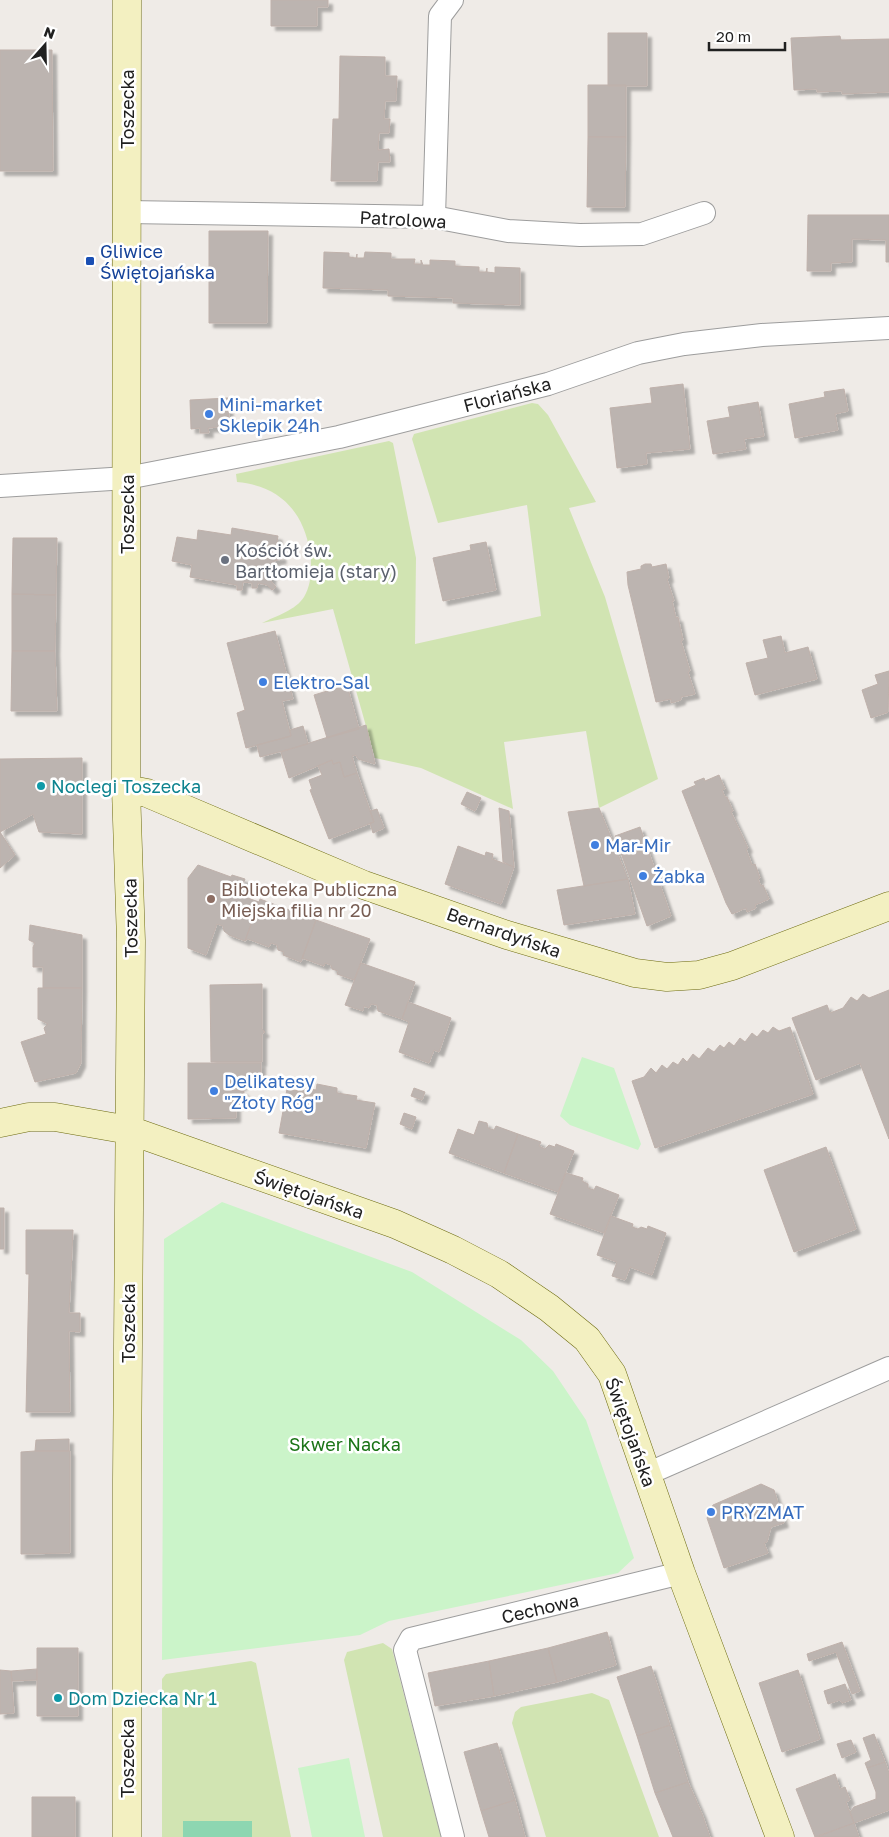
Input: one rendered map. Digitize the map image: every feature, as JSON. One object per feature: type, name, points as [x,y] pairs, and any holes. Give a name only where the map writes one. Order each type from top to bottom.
[{"type":"street","name":"Toszecka","points":[[126,1837],[131,941],[126,789],[127,0]]},
{"type":"street","points":[[434,217],[440,16],[452,0]]},
{"type":"street","name":"Patrolowa","points":[[127,212],[434,217],[508,231],[580,235],[642,234],[704,213]]},
{"type":"street","name":"Floriańska","points":[[0,486],[127,478],[364,431],[548,384],[638,353],[684,344],[762,334],[889,328]]},
{"type":"street","name":"Bernardyńska","points":[[126,789],[147,793],[364,884],[507,935],[634,973],[667,977],[699,975],[732,966],[889,906]]},
{"type":"street","name":"Świętojańska","points":[[0,1123],[29,1117],[55,1117],[129,1130],[395,1224],[453,1250],[516,1285],[549,1308],[587,1339],[607,1367],[622,1400],[681,1573],[780,1837]]},
{"type":"street","points":[[647,1474],[889,1368]]},
{"type":"street","name":"Cechowa","points":[[453,1837],[405,1650],[411,1639],[681,1573]]},
{"type":"green space","points":[[532,403],[538,404],[548,415],[596,502],[569,508],[605,597],[658,779],[599,808],[586,731],[504,742],[513,809],[421,768],[375,758],[333,609],[262,623],[296,606],[304,597],[311,575],[310,552],[302,524],[287,503],[265,489],[252,484],[237,482],[236,474],[389,441],[393,443],[416,558],[415,644],[541,616],[527,505],[438,523],[412,439],[414,434]]},
{"type":"green space","points":[[582,1057],[614,1068],[641,1144],[638,1150],[570,1125],[560,1116]]},
{"type":"green space","name":"Skwer Nacka","points":[[222,1202],[412,1272],[521,1340],[553,1371],[586,1420],[634,1558],[618,1573],[389,1621],[360,1635],[162,1660],[164,1239]]},
{"type":"green space","points":[[383,1643],[392,1649],[441,1837],[383,1837],[344,1660],[347,1652]]},
{"type":"green space","points":[[251,1661],[256,1663],[291,1837],[252,1837],[252,1821],[183,1821],[183,1837],[162,1837],[162,1679],[166,1674]]},
{"type":"green space","points":[[592,1693],[609,1700],[659,1837],[546,1837],[512,1723],[515,1712],[521,1707]]},
{"type":"green space","points":[[349,1758],[365,1837],[312,1837],[298,1768]]},
{"type":"green space","points":[[183,1821],[252,1821],[252,1837],[183,1837]]},
{"type":"building","points":[[271,0],[328,0],[328,7],[317,7],[317,26],[271,26]]},
{"type":"building","points":[[608,33],[647,33],[647,86],[608,86]]},
{"type":"building","points":[[840,36],[841,40],[889,39],[889,92],[842,94],[842,91],[817,92],[817,89],[794,90],[791,38]]},
{"type":"building","points":[[0,50],[52,50],[53,171],[0,171]]},
{"type":"building","points":[[340,56],[385,57],[385,76],[397,76],[396,101],[385,101],[384,119],[390,119],[389,133],[379,133],[378,150],[389,149],[390,162],[378,162],[377,181],[331,181],[333,119],[339,119]]},
{"type":"building","points":[[588,85],[626,85],[626,137],[588,137]]},
{"type":"building","points":[[588,137],[626,137],[625,207],[587,207]]},
{"type":"building","points":[[808,215],[889,215],[889,262],[886,262],[886,240],[852,239],[852,262],[831,263],[831,271],[807,271]]},
{"type":"building","points":[[209,231],[268,231],[267,323],[209,323]]},
{"type":"building","points":[[324,252],[349,253],[349,257],[356,258],[357,254],[357,258],[364,258],[365,252],[391,253],[391,259],[415,259],[414,264],[421,264],[421,260],[423,265],[430,265],[430,260],[455,261],[455,266],[479,267],[479,272],[486,272],[487,268],[487,272],[495,273],[495,267],[520,268],[520,305],[453,303],[453,298],[388,296],[388,290],[323,288]]},
{"type":"building","points":[[683,384],[690,449],[646,453],[647,464],[617,468],[610,408],[652,403],[650,388]]},
{"type":"building","points":[[844,389],[848,411],[835,414],[838,430],[795,438],[789,404],[825,397],[824,392]]},
{"type":"building","points":[[228,398],[229,426],[208,428],[209,433],[200,433],[200,428],[191,429],[190,400]]},
{"type":"building","points":[[758,402],[764,436],[744,439],[746,449],[713,454],[707,421],[730,417],[728,407]]},
{"type":"building","name":"Kościół św. Bartłomieja (stary)","points":[[232,528],[278,536],[275,556],[281,555],[282,559],[274,561],[271,581],[276,587],[272,590],[267,585],[258,583],[257,588],[252,588],[252,583],[243,582],[242,590],[237,590],[237,585],[190,577],[192,565],[172,561],[177,537],[197,540],[198,530],[231,535]]},
{"type":"building","points":[[13,538],[57,538],[56,595],[12,594]]},
{"type":"building","points":[[486,542],[496,590],[443,601],[433,558],[471,550],[470,545]]},
{"type":"building","points":[[651,564],[652,567],[666,564],[669,578],[667,579],[674,601],[672,601],[676,618],[678,617],[683,640],[681,641],[695,694],[681,697],[681,700],[671,703],[671,699],[656,702],[628,585],[627,572],[641,569],[641,566]]},
{"type":"building","points":[[12,594],[56,595],[55,651],[12,651]]},
{"type":"building","name":"Elektro-Sal","points":[[275,631],[293,699],[282,701],[291,736],[246,748],[237,713],[245,710],[227,643]]},
{"type":"building","points":[[781,636],[785,653],[808,647],[817,679],[755,695],[746,663],[768,658],[763,640]]},
{"type":"building","points":[[12,651],[55,651],[57,711],[11,711]]},
{"type":"building","points":[[889,671],[888,712],[871,718],[862,690],[878,684],[875,675]]},
{"type":"building","points":[[347,685],[359,729],[327,738],[314,695]]},
{"type":"building","points":[[366,725],[375,764],[358,759],[356,755],[352,756],[357,773],[344,777],[340,762],[333,764],[332,760],[289,778],[281,752]]},
{"type":"building","points":[[303,726],[308,744],[260,757],[257,745],[291,736],[290,730]]},
{"type":"building","name":"Noclegi Toszecka","points":[[82,758],[82,834],[39,832],[33,814],[0,832],[0,759]]},
{"type":"building","points":[[332,760],[333,764],[340,762],[344,777],[357,773],[374,822],[329,839],[310,790],[312,789],[309,780],[322,775],[318,766]]},
{"type":"building","points":[[719,775],[725,789],[722,790],[725,797],[727,797],[733,811],[731,812],[748,848],[746,849],[752,865],[755,864],[760,878],[758,879],[769,899],[755,905],[756,908],[747,912],[746,908],[732,914],[726,903],[682,791],[696,785],[694,782],[704,778],[705,781]]},
{"type":"building","points":[[467,792],[481,798],[475,811],[461,804]]},
{"type":"building","points":[[499,808],[509,811],[514,867],[503,862]]},
{"type":"building","name":"Mar-Mir","points":[[599,808],[628,879],[584,886],[568,812]]},
{"type":"building","points":[[377,809],[384,828],[373,833],[370,823],[374,822],[370,811]]},
{"type":"building","name":"Żabka","points":[[640,827],[671,916],[647,926],[615,836]]},
{"type":"building","points":[[0,832],[15,855],[0,868]]},
{"type":"building","points":[[458,846],[485,856],[486,852],[493,854],[492,859],[514,867],[501,904],[445,884]]},
{"type":"building","points":[[198,865],[231,877],[232,875],[245,879],[239,895],[259,902],[245,941],[229,935],[224,931],[223,926],[217,924],[206,955],[188,948],[188,878]]},
{"type":"building","name":"Mar-Mir","points":[[628,879],[635,914],[564,925],[557,890]]},
{"type":"building","points":[[260,899],[316,920],[301,962],[283,955],[284,952],[278,950],[277,945],[271,943],[269,947],[248,939],[245,941]]},
{"type":"building","points":[[316,920],[370,939],[354,980],[337,974],[338,971],[332,969],[331,965],[325,963],[324,966],[302,958]]},
{"type":"building","points":[[30,925],[82,935],[82,988],[43,988],[43,967],[33,967],[33,947],[35,943],[29,940]]},
{"type":"building","points":[[361,963],[415,982],[402,1019],[378,1011],[377,1005],[371,1004],[369,1008],[364,1006],[363,1011],[345,1005]]},
{"type":"building","points":[[262,984],[262,1029],[265,1032],[262,1034],[262,1062],[211,1062],[210,985]]},
{"type":"building","points":[[38,988],[82,988],[81,1063],[76,1073],[35,1082],[21,1042],[46,1034],[44,1028],[48,1024],[38,1019]]},
{"type":"building","points":[[889,990],[889,1139],[860,1063],[816,1080],[792,1018],[827,1005],[830,1013],[843,1008],[851,997],[857,1001],[863,994],[869,998]]},
{"type":"building","points":[[408,1002],[451,1018],[439,1052],[434,1050],[429,1063],[399,1052],[409,1022],[402,1019]]},
{"type":"building","points":[[773,1027],[779,1031],[790,1027],[813,1094],[655,1148],[632,1081],[644,1077],[651,1068],[656,1073],[662,1065],[667,1069],[673,1062],[678,1065],[683,1058],[687,1062],[693,1054],[699,1059],[708,1048],[714,1052],[720,1045],[724,1048],[729,1042],[734,1046],[740,1038],[745,1042],[752,1033],[757,1037],[763,1030],[768,1033]]},
{"type":"building","points":[[188,1063],[261,1063],[261,1079],[242,1079],[242,1086],[227,1086],[228,1090],[244,1091],[244,1104],[236,1104],[236,1118],[188,1119]]},
{"type":"building","points":[[317,1084],[337,1088],[337,1093],[357,1096],[356,1100],[375,1103],[366,1148],[279,1133],[287,1089],[299,1091],[300,1087],[316,1090]]},
{"type":"building","points":[[414,1088],[425,1092],[422,1100],[411,1096]]},
{"type":"building","points":[[404,1113],[416,1117],[412,1129],[400,1124]]},
{"type":"building","points":[[479,1121],[487,1123],[488,1128],[494,1130],[496,1126],[518,1134],[504,1173],[449,1153],[458,1129],[474,1135]]},
{"type":"building","points":[[518,1134],[541,1142],[539,1146],[545,1149],[549,1145],[555,1147],[556,1144],[574,1151],[558,1192],[504,1173]]},
{"type":"building","points":[[826,1147],[856,1229],[794,1252],[764,1170]]},
{"type":"building","points":[[566,1173],[583,1178],[582,1181],[588,1184],[588,1188],[594,1190],[596,1186],[619,1195],[604,1233],[550,1214]]},
{"type":"building","points":[[0,1208],[4,1208],[4,1249],[0,1249]]},
{"type":"building","points":[[611,1216],[633,1224],[632,1227],[638,1229],[641,1227],[647,1229],[648,1226],[666,1233],[652,1275],[630,1267],[625,1280],[612,1276],[617,1262],[597,1255]]},
{"type":"building","points":[[26,1230],[73,1230],[69,1313],[80,1313],[80,1332],[69,1331],[70,1412],[26,1412],[29,1274],[26,1274]]},
{"type":"building","points":[[69,1439],[69,1451],[35,1451],[36,1440]]},
{"type":"building","points":[[70,1451],[70,1553],[21,1554],[21,1452]]},
{"type":"building","points":[[761,1484],[774,1490],[784,1523],[771,1527],[767,1542],[764,1543],[768,1553],[724,1568],[707,1518],[713,1505]]},
{"type":"building","points":[[607,1632],[616,1665],[557,1682],[548,1648]]},
{"type":"building","points":[[842,1642],[860,1691],[852,1694],[836,1652],[809,1661],[807,1654]]},
{"type":"building","name":"Dom Dziecka Nr 1","points":[[37,1648],[78,1648],[78,1716],[37,1716]]},
{"type":"building","points":[[548,1648],[557,1682],[494,1696],[489,1661]]},
{"type":"building","points":[[489,1661],[494,1696],[435,1706],[428,1673]]},
{"type":"building","points":[[651,1666],[670,1725],[637,1736],[617,1677]]},
{"type":"building","points":[[37,1669],[37,1680],[12,1681],[11,1671]]},
{"type":"building","points":[[0,1670],[11,1671],[14,1713],[0,1714]]},
{"type":"building","points":[[798,1670],[820,1739],[782,1752],[759,1683]]},
{"type":"building","points":[[845,1684],[851,1700],[842,1703],[840,1700],[828,1704],[824,1691]]},
{"type":"building","points":[[670,1725],[688,1782],[655,1793],[637,1736]]},
{"type":"building","points":[[874,1734],[885,1762],[867,1768],[865,1763],[871,1760],[863,1738]]},
{"type":"building","points":[[851,1740],[856,1752],[842,1758],[837,1744]]},
{"type":"building","points":[[497,1743],[515,1800],[481,1811],[464,1752]]},
{"type":"building","points":[[885,1762],[889,1773],[889,1810],[854,1823],[850,1812],[854,1807],[876,1799],[876,1792],[867,1768]]},
{"type":"building","points":[[835,1774],[840,1789],[845,1787],[850,1800],[846,1802],[854,1823],[815,1837],[796,1789]]},
{"type":"building","points":[[688,1782],[710,1837],[673,1837],[655,1793]]},
{"type":"building","points":[[32,1797],[75,1797],[75,1837],[32,1837]]},
{"type":"building","points":[[515,1800],[525,1837],[489,1837],[481,1811]]},
{"type":"building","points":[[854,1823],[859,1837],[817,1837]]},
{"type":"place","name":"Gliwice Świętojańska","points":[[90,261]]},
{"type":"place","name":"Mini-market Sklepik 24h","points":[[209,414]]},
{"type":"place","name":"Kościół św. Bartłomieja (stary)","points":[[225,560]]},
{"type":"place","name":"Elektro-Sal","points":[[263,682]]},
{"type":"place","name":"Noclegi Toszecka","points":[[41,786]]},
{"type":"place","name":"Mar-Mir","points":[[595,845]]},
{"type":"place","name":"Żabka","points":[[643,876]]},
{"type":"place","name":"Biblioteka Publiczna Miejska filia nr 20","points":[[211,899]]},
{"type":"place","name":"Delikatesy \"Złoty Róg\"","points":[[214,1091]]},
{"type":"place","name":"PRYZMAT","points":[[711,1512]]},
{"type":"place","name":"Dom Dziecka Nr 1","points":[[58,1698]]}]
